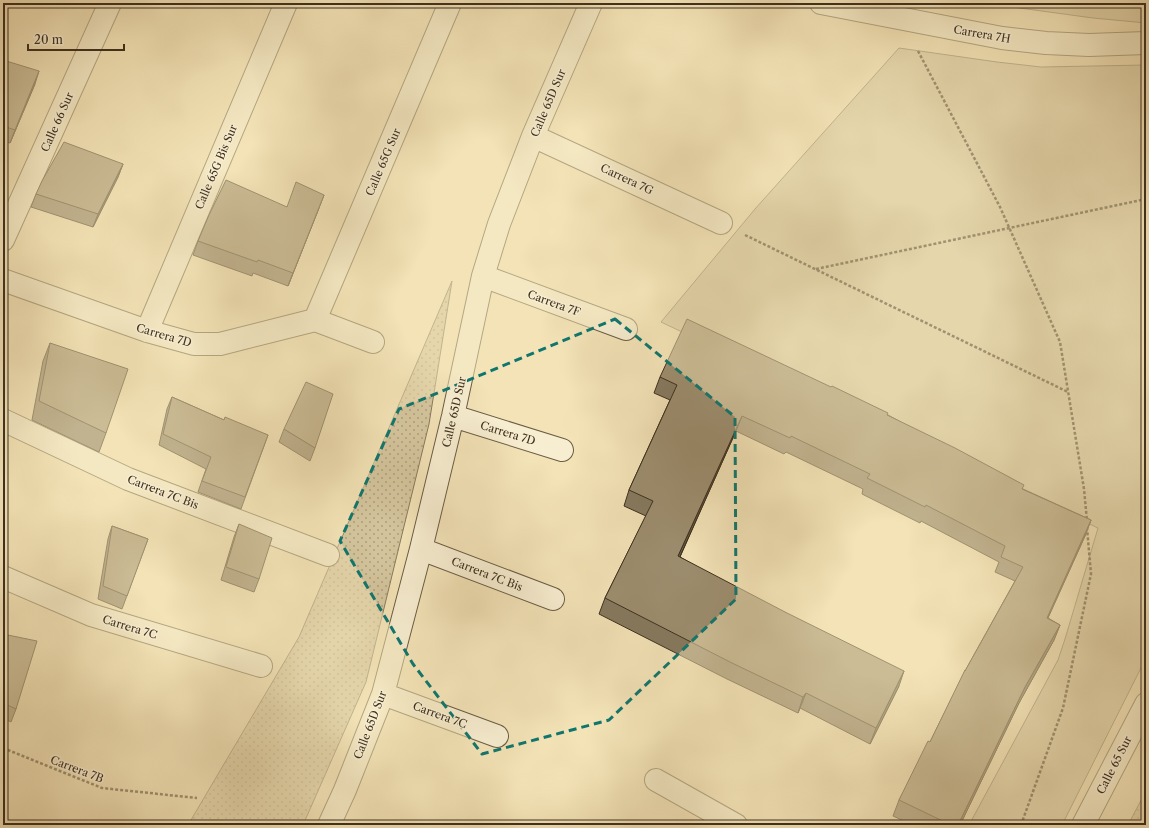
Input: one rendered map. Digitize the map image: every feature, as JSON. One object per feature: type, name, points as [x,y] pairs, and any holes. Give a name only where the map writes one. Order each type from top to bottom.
[{"type":"street","name":"Calle 66 Sur","points":[[3,240],[110,3]]},
{"type":"street","name":"Calle 65G Bis Sur","points":[[146,331],[286,3]]},
{"type":"street","name":"Calle 65G Sur","points":[[315,320],[450,3]]},
{"type":"street","name":"Calle 65D Sur","points":[[329,825],[345,790],[383,694],[421,549],[453,416],[483,276],[499,224],[533,136],[591,3]]},
{"type":"street","name":"Carrera 7H","points":[[820,3],[1002,38],[1046,43],[1089,45],[1146,43]]},
{"type":"street","name":"Carrera 7G","points":[[533,136],[721,223]]},
{"type":"street","name":"Carrera 7F","points":[[483,276],[626,329]]},
{"type":"street","name":"Carrera 7D","points":[[3,280],[146,331],[194,344],[220,344],[315,320]]},
{"type":"street","points":[[315,320],[374,342]]},
{"type":"street","name":"Carrera 7D","points":[[453,416],[562,450]]},
{"type":"street","name":"Carrera 7C Bis","points":[[3,420],[128,479],[328,554]]},
{"type":"street","name":"Carrera 7C Bis","points":[[421,549],[553,599]]},
{"type":"street","name":"Carrera 7C","points":[[3,577],[91,615],[260,666]]},
{"type":"street","name":"Carrera 7C","points":[[383,694],[497,736]]},
{"type":"street","name":"Calle 65 Sur","points":[[1083,825],[1139,737],[1146,704]]},
{"type":"street","points":[[656,780],[736,825]]},
{"type":"path","points":[[901,19],[1000,207],[1060,342],[1084,489],[1090,574],[1063,708],[1021,825]]},
{"type":"path","points":[[815,269],[1146,199]]},
{"type":"path","points":[[721,223],[1068,392]]},
{"type":"path","name":"Carrera 7B","points":[[3,748],[102,788],[197,798]]},
{"type":"highlighted area","points":[[615,319],[735,417],[736,599],[609,720],[482,754],[413,664],[340,541],[399,409]]},
{"type":"shaded area","points":[[983,3],[1146,3],[1146,23],[1093,18]]},
{"type":"shaded area","points":[[899,48],[1041,67],[1146,65],[1146,658],[1062,825],[969,825],[1058,660],[1098,528],[661,322],[755,209]]},
{"type":"shaded area","points":[[452,281],[429,424],[366,682],[303,825],[188,825],[299,637]]},
{"type":"shaded area","points":[[1146,791],[1146,825],[1128,825]]},
{"type":"building","points":[[3,60],[39,71],[15,130],[3,126]]},
{"type":"building","points":[[64,142],[123,164],[98,214],[36,194]]},
{"type":"building","points":[[226,180],[287,207],[296,182],[324,195],[293,273],[198,241]]},
{"type":"building","points":[[687,319],[888,413],[887,415],[955,448],[1024,485],[1022,489],[1091,520],[1047,618],[1060,625],[1025,687],[958,825],[951,825],[899,800],[928,741],[930,742],[965,670],[1023,567],[1001,557],[1005,546],[926,505],[925,507],[867,478],[870,474],[791,436],[790,438],[742,416],[678,556],[785,612],[904,671],[876,728],[806,693],[803,697],[732,663],[605,598],[653,501],[629,490],[677,385],[660,377]]},
{"type":"building","points":[[50,343],[128,369],[106,433],[39,401]]},
{"type":"building","points":[[306,382],[333,394],[315,448],[284,429]]},
{"type":"building","points":[[172,397],[224,420],[225,417],[268,435],[245,497],[202,481],[211,457],[163,434]]},
{"type":"building","points":[[239,524],[272,538],[259,579],[226,567]]},
{"type":"building","points":[[112,526],[148,539],[127,596],[103,586]]},
{"type":"building","points":[[3,634],[37,641],[16,709],[3,703]]}]
